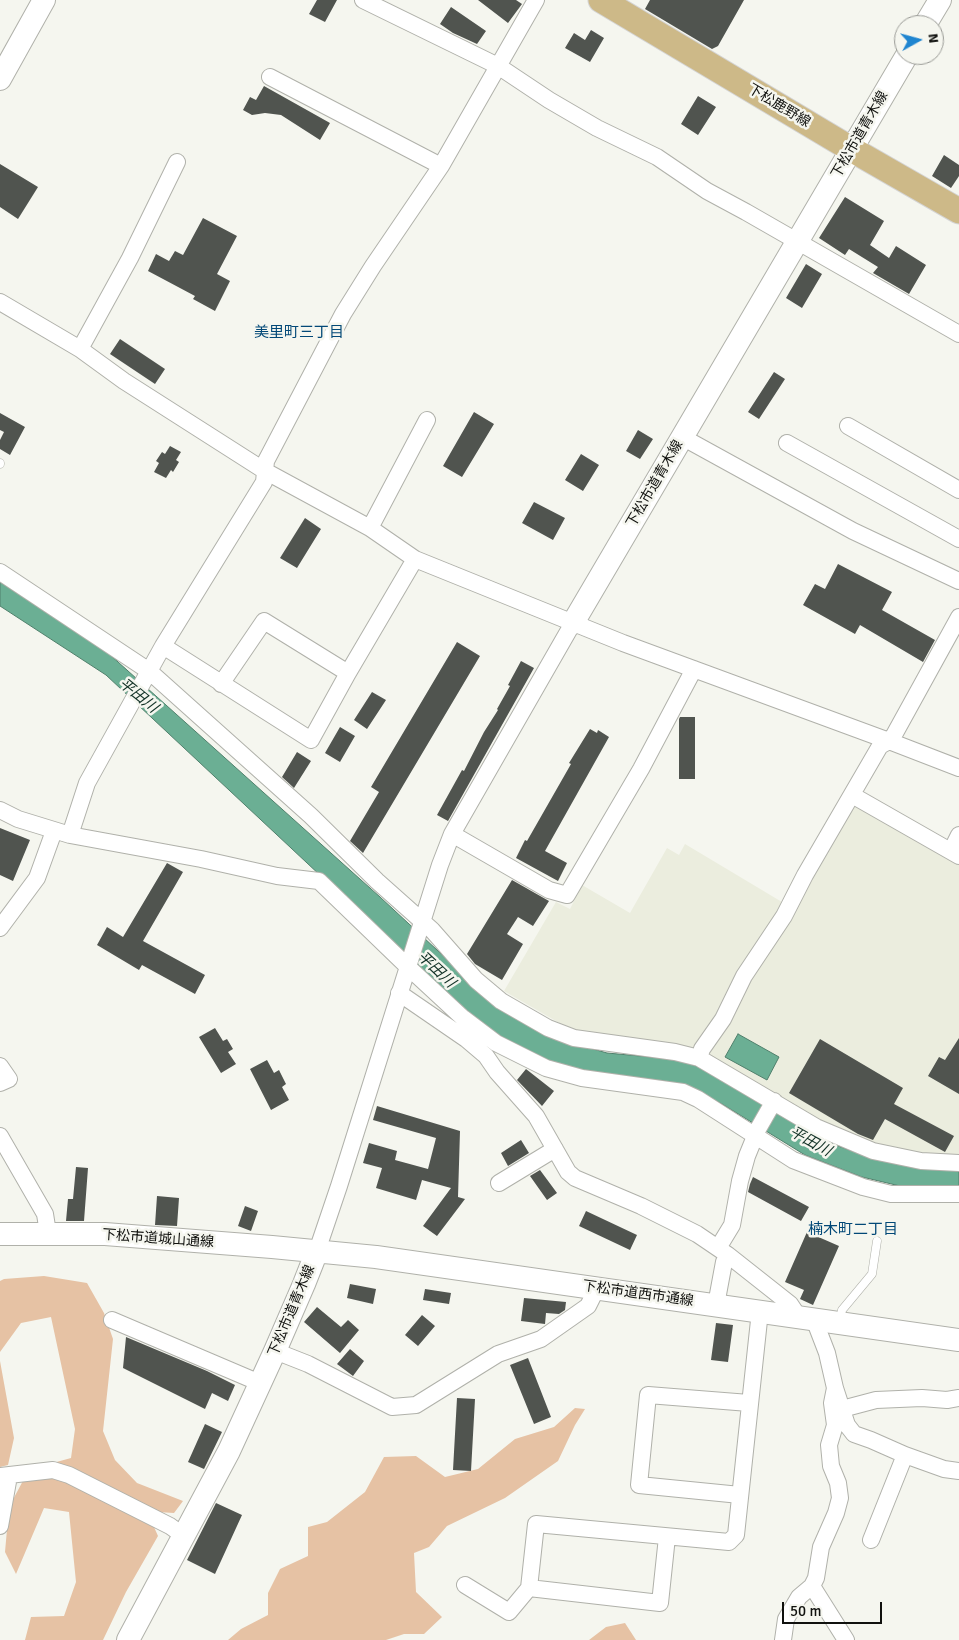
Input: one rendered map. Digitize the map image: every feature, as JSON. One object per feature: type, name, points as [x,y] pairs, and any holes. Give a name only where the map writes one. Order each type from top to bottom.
[{"type":"main road","name":"下松鹿野線","points":[[600,0],[851,150],[959,211]]},
{"type":"street","points":[[0,79],[44,0]]},
{"type":"street","points":[[363,0],[498,66],[549,100],[597,128],[657,157],[707,191],[959,334]]},
{"type":"street","points":[[70,835],[86,783],[163,646],[264,482],[266,461],[343,314],[441,166],[536,0]]},
{"type":"street","points":[[931,15],[940,0]]},
{"type":"street","name":"下松市道青木線","points":[[128,1640],[228,1451],[304,1284],[339,1186],[399,992],[452,834],[572,623],[901,65]]},
{"type":"street","points":[[270,77],[441,166]]},
{"type":"street","points":[[80,350],[130,258],[177,162]]},
{"type":"street","points":[[0,302],[80,350],[124,381],[265,471],[370,528],[415,559],[572,623],[959,768]]},
{"type":"street","points":[[370,528],[427,420]]},
{"type":"street","points":[[848,426],[959,490]]},
{"type":"street","points":[[682,437],[853,531],[959,581]]},
{"type":"street","points":[[787,443],[959,539]]},
{"type":"street","points":[[163,646],[311,740],[415,559]]},
{"type":"street","points":[[0,572],[148,674],[311,816],[476,980],[501,1001],[548,1028],[574,1038],[675,1052],[698,1058],[772,1104],[816,1127],[873,1151],[921,1161],[959,1163]]},
{"type":"street","points":[[698,1058],[722,1019],[744,976],[784,916],[805,875],[880,746],[889,741],[894,735],[959,617]]},
{"type":"street","points":[[221,684],[264,621],[348,673]]},
{"type":"street","points":[[452,834],[549,890],[567,895],[641,769],[694,669]]},
{"type":"street","points":[[852,795],[955,854],[959,835]]},
{"type":"street","points":[[0,810],[18,819],[70,835],[200,859],[278,876],[319,882],[463,1018],[496,1043],[546,1068],[582,1078],[683,1092],[757,1132],[793,1160],[863,1187],[891,1194],[959,1194]]},
{"type":"street","points":[[0,928],[37,878],[54,831]]},
{"type":"street","points":[[399,992],[466,1039],[486,1056],[497,1072],[530,1108],[568,1172],[576,1178],[682,1225],[723,1252],[808,1317],[817,1327],[827,1353],[835,1388],[847,1425],[854,1434],[944,1469],[959,1471]]},
{"type":"street","points":[[0,1066],[9,1079],[0,1083]]},
{"type":"street","points":[[716,1305],[724,1262],[723,1252],[735,1213],[740,1181],[757,1132],[772,1104]]},
{"type":"street","points":[[0,1136],[45,1214],[48,1233]]},
{"type":"street","points":[[499,1182],[555,1149]]},
{"type":"street","name":"下松市道城山通線","points":[[0,1234],[105,1234],[317,1251]]},
{"type":"street","name":"下松市道西市通線","points":[[317,1251],[376,1257],[760,1310],[959,1340]]},
{"type":"street","points":[[275,1351],[308,1364],[392,1407],[416,1405],[498,1354],[541,1339],[588,1306],[597,1288]]},
{"type":"street","points":[[465,1585],[510,1612],[529,1588],[536,1524],[729,1542],[736,1535],[760,1310]]},
{"type":"street","points":[[112,1320],[260,1383]]},
{"type":"street","points":[[783,1640],[786,1619],[799,1597],[812,1586],[816,1578],[821,1547],[836,1513],[840,1498],[838,1484],[831,1466],[829,1450],[835,1425],[832,1403],[835,1388]]},
{"type":"street","points":[[740,1495],[639,1485],[640,1467],[648,1395],[749,1403]]},
{"type":"street","points":[[842,1408],[876,1400],[922,1398],[947,1400],[959,1398]]},
{"type":"street","points":[[871,1540],[905,1455]]},
{"type":"street","points":[[0,1526],[5,1476],[53,1470],[69,1475],[170,1526],[184,1536]]},
{"type":"street","points":[[529,1588],[660,1603],[667,1537]]},
{"type":"street","points":[[812,1586],[846,1640]]},
{"type":"lane","points":[[840,1322],[842,1310],[872,1274],[877,1241]]},
{"type":"shaded area","points":[[855,806],[959,861],[959,1157],[924,1155],[875,1146],[824,1122],[719,1062],[575,1032],[504,991],[556,902],[570,909],[582,885],[630,913],[667,848],[679,855],[685,844],[792,908]]},
{"type":"shaded area","points":[[44,1276],[87,1283],[104,1313],[113,1339],[103,1431],[115,1460],[137,1483],[183,1501],[174,1513],[158,1512],[154,1527],[158,1536],[126,1592],[103,1640],[25,1640],[31,1617],[64,1616],[76,1582],[69,1512],[44,1508],[16,1574],[5,1552],[9,1507],[25,1477],[42,1466],[71,1458],[75,1429],[51,1317],[21,1323],[0,1352],[0,1281],[4,1279]]},
{"type":"shaded area","points":[[0,1361],[14,1438],[8,1465],[0,1467]]},
{"type":"shaded area","points":[[575,1408],[585,1409],[575,1425],[558,1461],[505,1498],[447,1526],[429,1547],[414,1553],[416,1592],[442,1617],[424,1634],[404,1634],[386,1640],[228,1640],[241,1629],[268,1615],[268,1593],[280,1569],[308,1556],[308,1527],[327,1522],[365,1492],[384,1457],[416,1456],[445,1477],[478,1469],[515,1439],[554,1427]]},
{"type":"shaded area","points":[[625,1623],[636,1640],[589,1640],[606,1627]]},
{"type":"water","name":"平田川","points":[[0,582],[108,653],[451,963],[562,1040],[607,1053],[673,1059],[700,1067],[720,1075],[806,1130],[838,1146],[875,1159],[959,1169],[959,1188],[900,1186],[862,1177],[805,1155],[722,1104],[686,1086],[664,1081],[621,1078],[550,1062],[497,1037],[461,1011],[353,906],[106,675],[0,606]]},
{"type":"water","points":[[738,1034],[779,1057],[767,1080],[725,1057]]},
{"type":"building","points":[[317,0],[337,0],[325,22],[309,14]]},
{"type":"building","points":[[478,0],[516,0],[522,4],[508,23]]},
{"type":"building","points":[[650,0],[744,0],[718,46],[712,49],[645,9]]},
{"type":"building","points":[[451,7],[486,31],[477,44],[453,33],[440,24]]},
{"type":"building","points":[[591,30],[604,38],[590,62],[565,48],[574,33],[585,40]]},
{"type":"building","points":[[264,86],[330,123],[320,140],[281,115],[265,113],[252,115],[243,110],[250,97],[256,100]]},
{"type":"building","points":[[698,96],[716,107],[698,135],[681,124]]},
{"type":"building","points":[[944,155],[959,165],[959,176],[951,188],[932,176]]},
{"type":"building","points":[[0,164],[38,187],[18,219],[0,207]]},
{"type":"building","points":[[845,197],[884,221],[870,245],[889,258],[896,246],[926,265],[909,294],[873,273],[878,267],[849,249],[845,255],[819,238]]},
{"type":"building","points":[[203,218],[237,236],[217,274],[230,281],[215,311],[193,299],[195,296],[148,271],[156,254],[169,261],[175,251],[183,255]]},
{"type":"building","points":[[806,264],[822,274],[802,308],[786,298]]},
{"type":"building","points":[[120,339],[165,369],[155,384],[110,354]]},
{"type":"building","points":[[774,372],[785,379],[759,419],[748,412]]},
{"type":"building","points":[[474,412],[494,424],[462,477],[443,466]]},
{"type":"building","points":[[0,413],[25,427],[10,455],[0,449],[0,440],[4,432],[0,430]]},
{"type":"building","points":[[638,430],[653,439],[640,459],[626,451]]},
{"type":"building","points":[[170,446],[181,452],[176,460],[179,462],[173,472],[171,470],[166,478],[154,472],[159,463],[156,461],[162,452],[165,454]]},
{"type":"building","points":[[581,454],[599,465],[583,491],[565,480]]},
{"type":"building","points":[[534,502],[565,518],[553,540],[522,523]]},
{"type":"building","points":[[305,518],[321,529],[297,568],[280,558]]},
{"type":"building","points":[[838,564],[892,592],[882,610],[935,640],[923,662],[860,625],[855,634],[803,605],[815,584],[825,589]]},
{"type":"building","points":[[457,642],[480,656],[363,853],[350,841],[379,792],[371,787]]},
{"type":"building","points":[[521,661],[534,668],[448,821],[437,815],[498,710],[510,686],[508,685]]},
{"type":"building","points":[[372,692],[386,700],[367,729],[354,720]]},
{"type":"building","points":[[680,717],[695,717],[695,779],[679,779]]},
{"type":"building","points":[[340,727],[355,736],[340,762],[325,753]]},
{"type":"building","points":[[590,729],[597,733],[598,730],[609,737],[545,851],[567,863],[558,881],[516,858]]},
{"type":"building","points":[[297,752],[311,761],[294,788],[282,777]]},
{"type":"building","points":[[0,828],[30,840],[13,881],[0,875]]},
{"type":"building","points":[[167,863],[183,872],[143,941],[205,975],[195,994],[142,965],[139,970],[97,945],[107,927],[123,937]]},
{"type":"building","points":[[512,880],[549,901],[533,926],[518,917],[507,934],[523,944],[502,980],[475,964],[467,954]]},
{"type":"building","points":[[215,1028],[223,1041],[227,1039],[233,1049],[228,1052],[236,1064],[221,1073],[199,1037]]},
{"type":"building","points":[[959,1038],[959,1094],[928,1076],[939,1057],[945,1060]]},
{"type":"building","points":[[820,1039],[903,1088],[894,1104],[954,1136],[945,1152],[885,1119],[873,1140],[858,1134],[789,1093]]},
{"type":"building","points":[[267,1060],[274,1073],[279,1070],[286,1084],[282,1087],[289,1100],[271,1110],[250,1069]]},
{"type":"building","points":[[526,1069],[554,1091],[542,1106],[517,1080]]},
{"type":"building","points":[[377,1106],[460,1131],[458,1197],[465,1199],[437,1236],[423,1226],[451,1188],[422,1180],[416,1200],[376,1188],[382,1168],[363,1163],[369,1143],[397,1151],[395,1160],[428,1169],[436,1138],[373,1120]]},
{"type":"building","points":[[521,1140],[529,1153],[508,1166],[501,1153]]},
{"type":"building","points":[[76,1167],[88,1168],[84,1221],[66,1221],[68,1199],[73,1199]]},
{"type":"building","points":[[540,1170],[557,1193],[547,1200],[530,1176]]},
{"type":"building","points":[[753,1177],[809,1207],[801,1221],[748,1192]]},
{"type":"building","points":[[157,1196],[179,1198],[177,1226],[155,1225]]},
{"type":"building","points":[[245,1206],[258,1211],[251,1231],[238,1226]]},
{"type":"building","points":[[586,1211],[637,1235],[630,1250],[579,1226]]},
{"type":"building","points":[[807,1232],[839,1246],[813,1305],[800,1299],[804,1290],[785,1282]]},
{"type":"building","points":[[350,1284],[376,1289],[373,1304],[347,1298]]},
{"type":"building","points":[[425,1289],[451,1293],[449,1304],[423,1300]]},
{"type":"building","points":[[524,1298],[566,1302],[565,1310],[559,1314],[546,1313],[545,1324],[521,1321]]},
{"type":"building","points":[[317,1307],[341,1327],[348,1320],[359,1330],[340,1353],[304,1322]]},
{"type":"building","points":[[422,1315],[435,1326],[418,1346],[405,1335]]},
{"type":"building","points":[[716,1323],[733,1325],[728,1362],[711,1360]]},
{"type":"building","points":[[126,1337],[207,1371],[235,1385],[228,1401],[212,1393],[205,1409],[123,1368]]},
{"type":"building","points":[[350,1349],[364,1361],[353,1376],[337,1364]]},
{"type":"building","points":[[528,1358],[551,1417],[534,1424],[510,1365]]},
{"type":"building","points":[[457,1398],[475,1399],[471,1471],[453,1470]]},
{"type":"building","points":[[205,1424],[222,1432],[204,1469],[188,1462]]},
{"type":"building","points":[[216,1503],[242,1515],[215,1574],[187,1560]]},
{"type":"district","name":"美里町三丁目","points":[[299,333]]},
{"type":"district","name":"楠木町二丁目","points":[[853,1230]]}]
